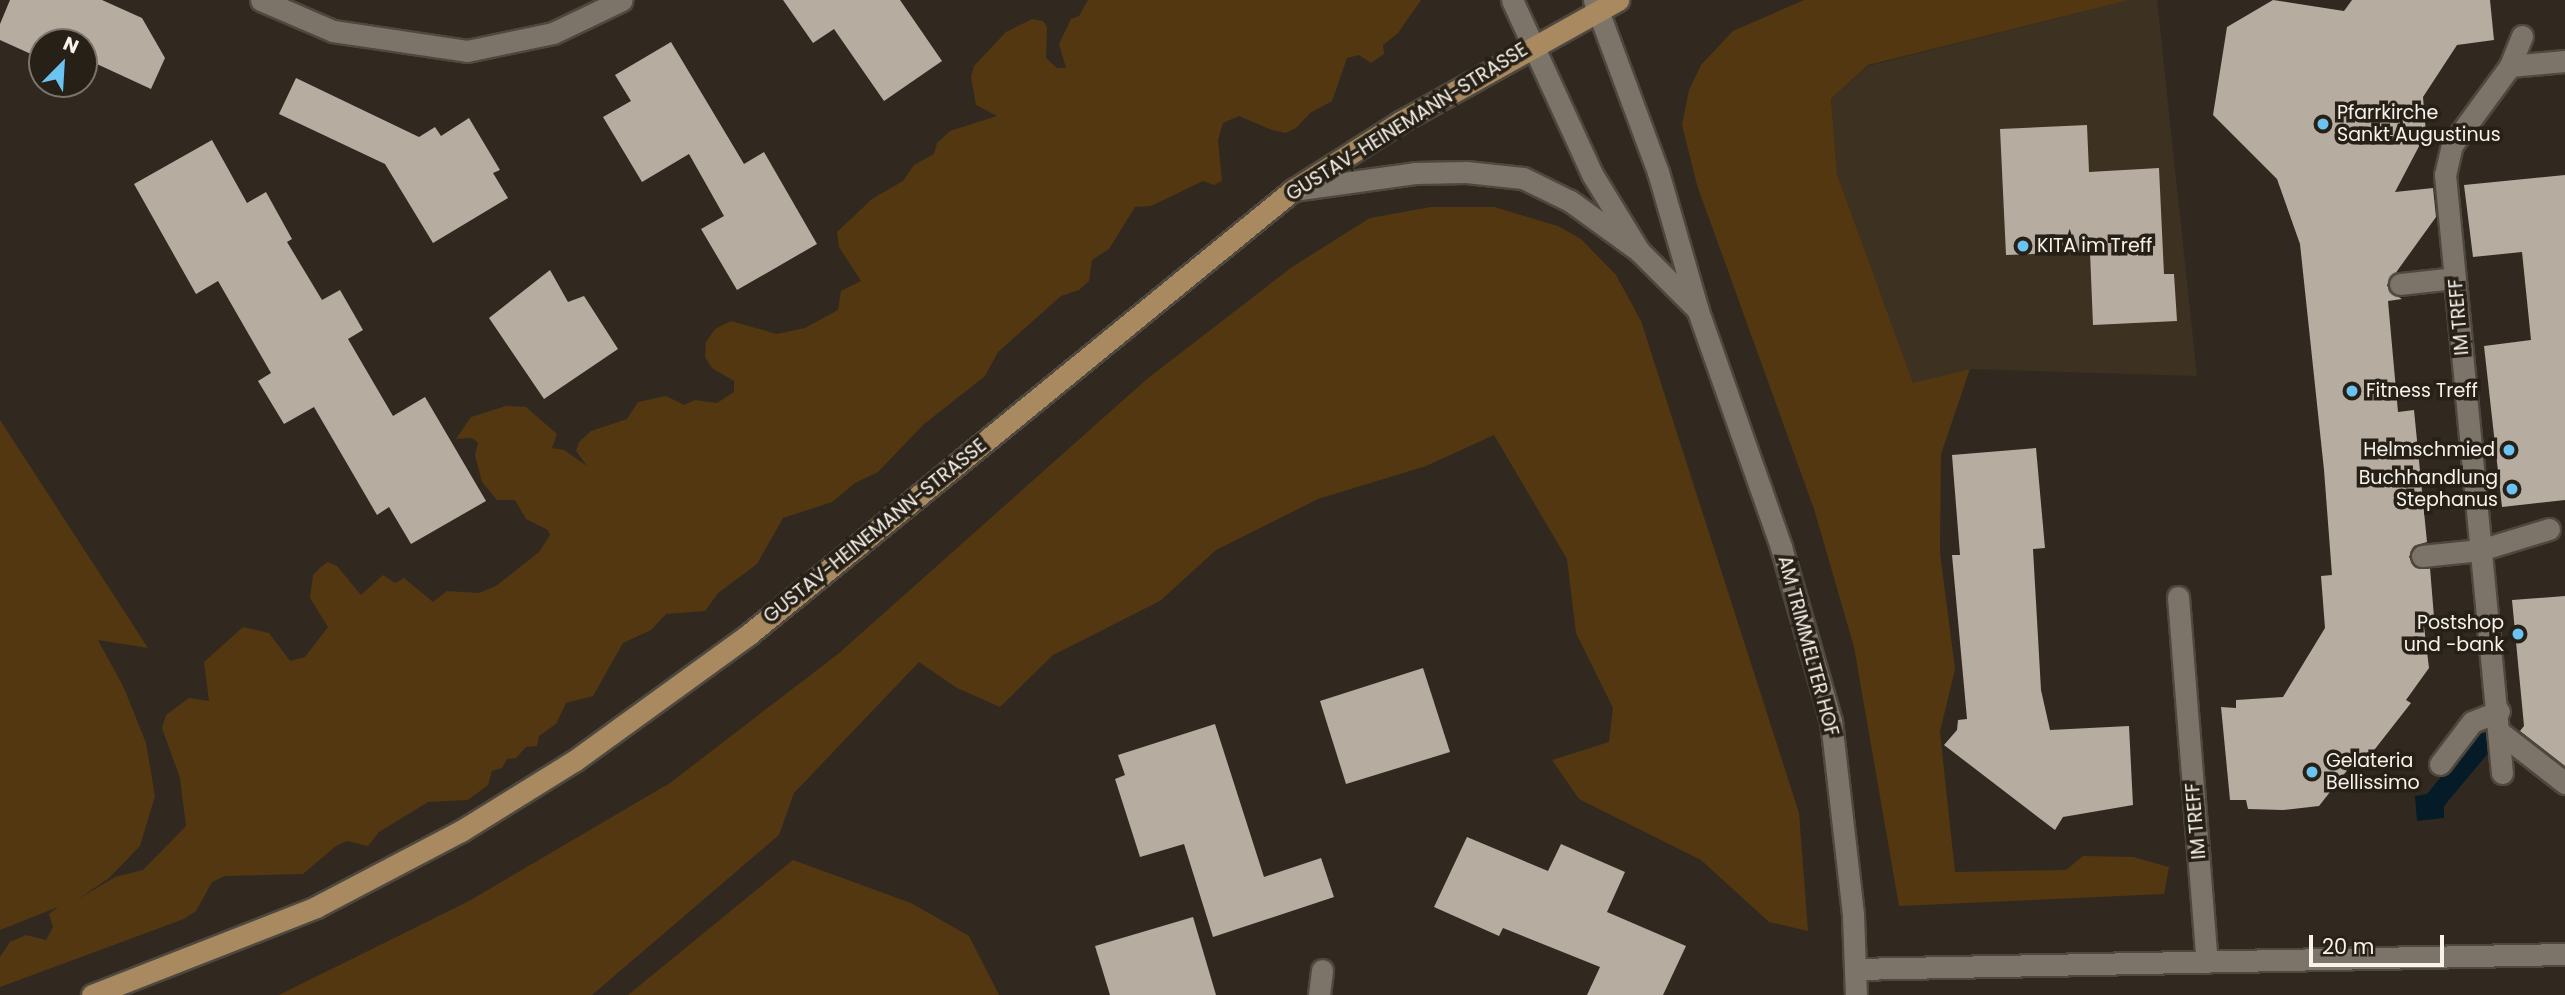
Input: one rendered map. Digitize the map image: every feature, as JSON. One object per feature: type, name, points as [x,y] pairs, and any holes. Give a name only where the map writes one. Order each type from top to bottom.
[{"type":"main road","name":"GUSTAV-HEINEMANN-STRASSE","points":[[92,995],[316,907],[461,831],[575,761],[748,635],[1293,190],[1597,5],[1618,0]]},
{"type":"street","points":[[261,0],[332,31],[467,51],[554,33],[622,0]]},
{"type":"street","name":"AM TRIMMELTER HOF","points":[[1512,0],[1592,174],[1639,251]]},
{"type":"street","name":"AM TRIMMELTER HOF","points":[[1597,5],[1658,172],[1698,311],[1781,547],[1831,721],[1856,995]]},
{"type":"street","name":"IM TREFF","points":[[2502,773],[2502,734],[2491,677],[2445,175],[2452,145],[2510,66],[2522,36]]},
{"type":"street","points":[[2510,66],[2555,63]]},
{"type":"street","name":"AM TRIMMELTER HOF","points":[[1293,190],[1415,173],[1466,172],[1523,178],[1570,201],[1639,251],[1698,311]]},
{"type":"street","points":[[2400,284],[2455,278]]},
{"type":"street","points":[[2422,556],[2480,550],[2549,529]]},
{"type":"street","name":"IM TREFF","points":[[2178,597],[2207,962]]},
{"type":"street","points":[[2440,764],[2472,722],[2499,711]]},
{"type":"street","points":[[2502,734],[2558,786]]},
{"type":"street","points":[[1855,969],[2565,954]]},
{"type":"street","points":[[1319,995],[1322,970]]},
{"type":"shaded area","points":[[1088,0],[1421,0],[1398,33],[1383,45],[1384,54],[1371,63],[1359,55],[1347,58],[1332,101],[1310,113],[1296,128],[1286,133],[1239,116],[1223,123],[1218,140],[1222,181],[1214,185],[1203,181],[1151,206],[1135,207],[1109,249],[1092,260],[1089,281],[1079,290],[1061,296],[998,352],[985,376],[923,425],[878,472],[855,483],[832,502],[783,518],[757,564],[718,593],[705,611],[666,614],[651,630],[623,643],[593,696],[566,703],[556,724],[539,736],[537,746],[526,747],[516,758],[507,759],[502,768],[492,771],[488,785],[468,800],[428,802],[379,832],[368,846],[347,841],[336,846],[303,874],[225,876],[212,882],[196,911],[184,919],[0,987],[0,957],[10,942],[26,935],[46,940],[53,927],[49,914],[58,907],[0,930],[0,420],[148,648],[98,640],[124,688],[146,743],[155,796],[140,846],[109,878],[77,900],[115,877],[143,870],[186,826],[180,778],[162,728],[166,715],[189,698],[209,701],[204,662],[243,627],[269,633],[290,661],[305,657],[328,627],[310,598],[313,575],[321,567],[328,562],[337,566],[361,595],[383,575],[395,583],[404,578],[433,602],[447,591],[479,593],[496,586],[539,552],[550,535],[548,530],[526,519],[515,500],[497,500],[482,482],[475,455],[478,443],[472,438],[456,439],[471,417],[506,406],[526,407],[557,434],[552,448],[564,450],[587,466],[576,451],[579,442],[591,431],[627,419],[638,402],[666,396],[684,405],[695,400],[717,403],[734,392],[734,381],[712,368],[705,357],[706,342],[715,329],[731,321],[777,334],[805,328],[838,310],[841,291],[861,281],[839,247],[837,232],[872,199],[903,181],[914,165],[934,154],[937,143],[950,131],[997,116],[976,105],[971,77],[974,66],[1006,32],[1032,19],[1043,21],[1047,27],[1046,58],[1057,68],[1066,68],[1059,44],[1071,19],[1079,16]]},
{"type":"shaded area","points":[[1804,0],[2129,0],[1868,65],[1831,99],[1837,174],[1913,383],[1970,369],[1941,454],[1940,553],[1955,669],[1940,732],[1955,872],[2066,870],[2083,856],[2133,857],[2169,867],[2164,894],[1899,906],[1854,647],[1814,509],[1697,185],[1682,125],[1689,90],[1701,65],[1733,31]]},
{"type":"shaded area","name":"KITA im Treff","points":[[2129,0],[2157,0],[2197,376],[1970,369],[1913,384],[1837,174],[1831,99],[1868,66]]},
{"type":"shaded area","points":[[1431,207],[1494,207],[1558,226],[1581,239],[1616,275],[1641,321],[1799,813],[1808,931],[1769,922],[1701,860],[1579,799],[1552,760],[1609,742],[1613,708],[1576,633],[1567,559],[1494,435],[1426,466],[1318,499],[1216,550],[1160,601],[1053,655],[1000,707],[957,688],[919,662],[794,793],[779,835],[592,995],[279,995],[469,901],[670,783],[838,654],[1147,379],[1292,267],[1370,218]]},
{"type":"shaded area","points":[[793,860],[911,903],[969,936],[999,995],[628,995]]},
{"type":"water","points":[[2491,732],[2490,751],[2444,806],[2444,818],[2417,821],[2415,796],[2427,794],[2473,738],[2470,735]]},
{"type":"building","points":[[10,0],[102,0],[142,18],[165,58],[151,89],[98,65],[98,28],[28,28],[28,53],[0,40],[0,24]]},
{"type":"building","points":[[783,0],[900,0],[942,61],[884,101],[834,29],[813,43]]},
{"type":"building","points":[[2273,0],[2344,11],[2352,0],[2490,0],[2494,40],[2457,45],[2423,97],[2426,133],[2395,192],[2433,188],[2436,217],[2387,285],[2390,292],[2402,299],[2388,301],[2398,412],[2414,410],[2427,542],[2414,546],[2409,557],[2416,568],[2430,568],[2434,617],[2423,618],[2429,668],[2406,700],[2411,703],[2364,763],[2356,759],[2319,806],[2283,810],[2248,809],[2246,800],[2230,800],[2221,707],[2236,708],[2236,700],[2283,697],[2325,628],[2321,576],[2332,575],[2324,470],[2300,244],[2277,179],[2213,115],[2227,27]]},
{"type":"building","points":[[671,42],[744,164],[764,152],[817,244],[737,290],[701,229],[724,216],[689,154],[642,182],[603,117],[631,101],[615,75]]},
{"type":"building","points":[[296,78],[419,137],[435,127],[441,136],[469,118],[500,170],[493,173],[508,198],[433,243],[385,164],[279,114]]},
{"type":"building","name":"KITA im Treff","points":[[2087,125],[2089,172],[2159,168],[2164,274],[2174,274],[2177,321],[2093,325],[2090,252],[2006,255],[2000,129]]},
{"type":"building","points":[[212,140],[247,203],[266,192],[292,239],[287,242],[322,300],[340,290],[363,330],[348,339],[393,416],[425,397],[486,501],[411,544],[389,507],[377,515],[314,407],[284,424],[258,381],[271,373],[218,281],[196,294],[134,184]]},
{"type":"building","points":[[2565,175],[2565,500],[2502,507],[2484,346],[2531,340],[2522,252],[2473,257],[2464,185]]},
{"type":"building","points":[[550,270],[568,302],[584,296],[618,349],[544,399],[489,318]]},
{"type":"building","points":[[2036,448],[2045,548],[2033,549],[2041,690],[2050,730],[2129,726],[2133,805],[2063,817],[2055,830],[1944,745],[1957,730],[1958,720],[1967,719],[1952,555],[1960,555],[1952,455]]},
{"type":"building","points":[[2565,596],[2565,766],[2520,731],[2524,726],[2512,600]]},
{"type":"building","points":[[1423,668],[1450,752],[1346,784],[1320,701]]},
{"type":"building","points":[[1215,724],[1264,877],[1321,858],[1334,897],[1213,937],[1184,844],[1140,857],[1115,779],[1125,775],[1118,755]]},
{"type":"building","points":[[1467,837],[1548,871],[1561,844],[1625,872],[1607,912],[1686,946],[1663,995],[1587,995],[1600,967],[1503,928],[1499,936],[1434,907]]},
{"type":"building","points":[[1193,917],[1216,995],[1110,995],[1095,946]]},
{"type":"place","name":"Pfarrkirche Sankt Augustinus","points":[[2323,124]]},
{"type":"place","name":"KITA im Treff","points":[[2023,246]]},
{"type":"place","name":"Fitness Treff","points":[[2352,391]]},
{"type":"place","name":"Helmschmied","points":[[2509,450]]},
{"type":"place","name":"Buchhandlung Stephanus","points":[[2512,489]]},
{"type":"place","name":"Postshop und -bank","points":[[2518,634]]},
{"type":"place","name":"Gelateria Bellissimo","points":[[2312,772]]}]
